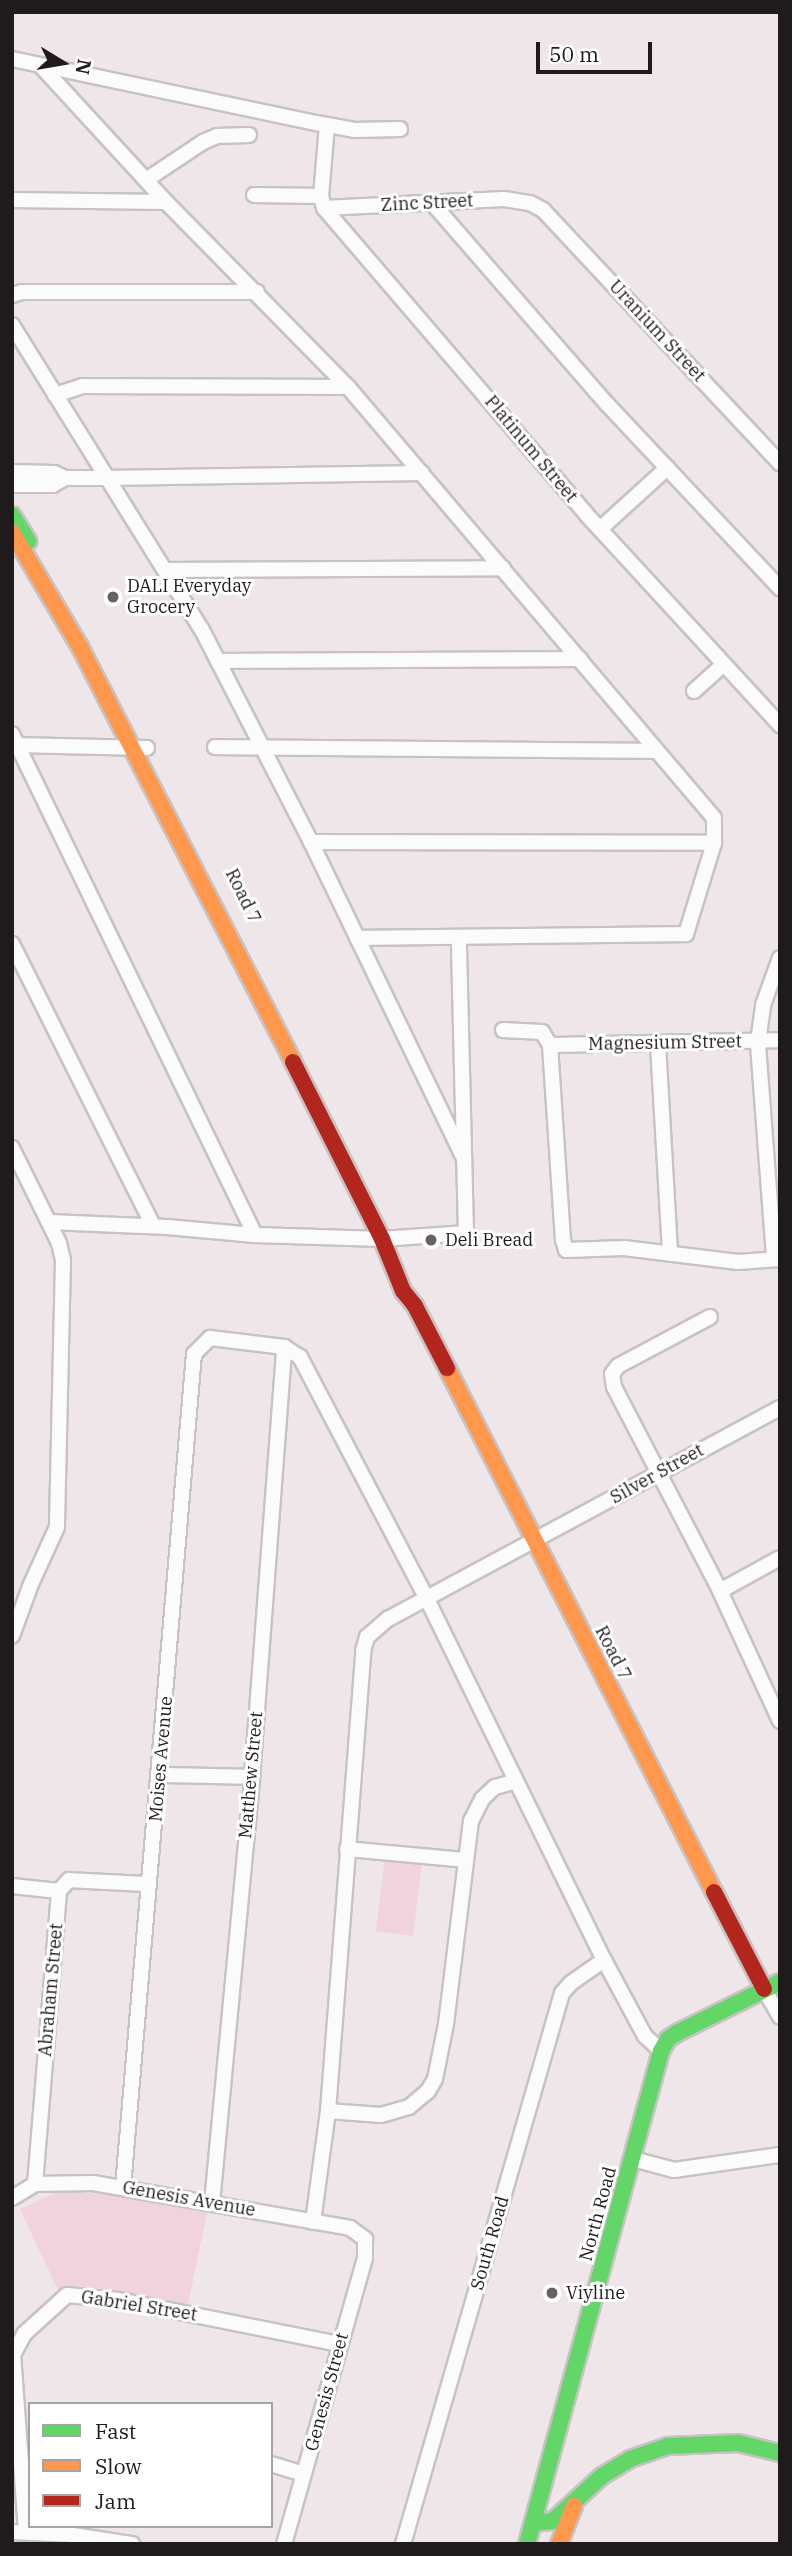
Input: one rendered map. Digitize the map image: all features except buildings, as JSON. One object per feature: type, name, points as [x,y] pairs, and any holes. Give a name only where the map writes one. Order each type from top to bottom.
[{"type":"street","points":[[12,59],[354,130],[400,129]]},
{"type":"street","points":[[41,66],[166,202],[348,387],[714,818],[714,842],[686,934],[357,938]]},
{"type":"street","points":[[323,202],[323,154],[327,125]]},
{"type":"street","points":[[146,180],[203,142],[217,136],[249,135]]},
{"type":"street","name":"Zinc Street","points":[[254,195],[323,202],[433,204],[504,199],[530,203]]},
{"type":"street","points":[[12,200],[166,202]]},
{"type":"street","name":"Platinum Street","points":[[323,202],[600,529],[780,724]]},
{"type":"street","name":"Uranium Street","points":[[530,203],[555,219],[780,463]]},
{"type":"street","points":[[433,204],[607,404],[780,588]]},
{"type":"street","points":[[12,295],[22,292],[257,292]]},
{"type":"street","points":[[12,325],[105,478],[166,570],[218,661],[312,842],[464,1159]]},
{"type":"street","points":[[55,396],[82,386],[348,387]]},
{"type":"street","points":[[600,529],[667,468]]},
{"type":"street","points":[[12,472],[54,473],[65,478],[422,473]]},
{"type":"street","points":[[12,485],[53,485],[65,478]]},
{"type":"street","name":"Road 7","points":[[12,515],[88,641],[386,1239],[403,1291],[415,1306],[780,2017]]},
{"type":"street","name":"Road 7","points":[[12,532],[139,747]]},
{"type":"street","points":[[166,570],[503,568]]},
{"type":"street","points":[[218,661],[580,659]]},
{"type":"street","points":[[694,691],[723,665]]},
{"type":"street","points":[[139,747],[14,742],[255,1235]]},
{"type":"street","points":[[215,747],[656,751]]},
{"type":"street","points":[[312,842],[714,842]]},
{"type":"street","points":[[49,1222],[153,1226],[255,1235],[386,1239],[466,1233],[459,937]]},
{"type":"street","points":[[12,944],[153,1226]]},
{"type":"street","points":[[503,1030],[542,1032],[550,1045],[563,1240],[566,1250],[624,1248],[738,1262],[777,1258],[758,1042],[763,1005],[780,958]]},
{"type":"street","name":"Magnesium Street","points":[[550,1045],[780,1040]]},
{"type":"street","points":[[658,1044],[670,1254]]},
{"type":"street","points":[[12,1148],[49,1222],[63,1260],[57,1527],[31,1584],[12,1636]]},
{"type":"street","points":[[710,1317],[618,1366],[612,1374],[614,1387],[774,1696],[780,1721]]},
{"type":"street","name":"Moises Avenue","points":[[123,2187],[194,1354],[210,1338],[284,1346]]},
{"type":"street","points":[[284,1346],[300,1357],[427,1599],[514,1782],[645,2036],[661,2052],[668,2039],[677,2033],[780,1982]]},
{"type":"street","name":"Matthew Street","points":[[212,2203],[252,1777],[284,1346]]},
{"type":"street","name":"Silver Street","points":[[347,1849],[367,1637],[388,1619],[780,1409]]},
{"type":"street","points":[[720,1591],[780,1558]]},
{"type":"street","points":[[160,1775],[252,1777]]},
{"type":"street","points":[[328,2111],[381,2115],[409,2108],[428,2091],[435,2078],[446,2025],[471,1821],[482,1799],[495,1787],[514,1782]]},
{"type":"street","points":[[313,2222],[328,2111],[347,1849],[466,1860]]},
{"type":"street","points":[[12,1886],[59,1891],[69,1880],[149,1884]]},
{"type":"street","name":"Abraham Street","points":[[35,2184],[59,1891]]},
{"type":"street","name":"South Road","points":[[403,2544],[562,1993],[604,1960]]},
{"type":"street","name":"North Road","points":[[527,2544],[661,2052]]},
{"type":"street","points":[[633,2158],[674,2169],[780,2155]]},
{"type":"street","name":"Genesis Avenue","points":[[12,2198],[35,2184],[67,2181],[123,2187],[350,2228],[365,2239]]},
{"type":"street","name":"Genesis Street","points":[[284,2544],[365,2258],[365,2239]]},
{"type":"street","name":"Gabriel Street","points":[[19,2532],[24,2416],[13,2355],[24,2334],[67,2295],[119,2300],[340,2344]]},
{"type":"street","points":[[533,2523],[553,2521],[602,2476],[630,2459],[668,2446],[738,2443],[780,2453]]},
{"type":"street","points":[[273,2465],[304,2474]]},
{"type":"street","points":[[559,2544],[577,2498]]},
{"type":"street","points":[[19,2532],[132,2544]]},
{"type":"shaded area","points":[[385,1857],[422,1862],[413,1936],[376,1931]]},
{"type":"shaded area","points":[[70,2191],[138,2198],[207,2213],[188,2304],[89,2287],[71,2286],[58,2290],[20,2209],[55,2193]]},
{"type":"traffic: fast","points":[[12,515],[28,541]]},
{"type":"traffic: fast","points":[[527,2544],[661,2051],[668,2039],[677,2033],[780,1982]]},
{"type":"traffic: fast","points":[[533,2523],[553,2521],[602,2476],[630,2459],[668,2446],[738,2443],[780,2453]]},
{"type":"traffic: slow","points":[[12,532],[80,647],[293,1062]]},
{"type":"traffic: slow","points":[[447,1368],[714,1892]]},
{"type":"traffic: slow","points":[[559,2544],[574,2506]]},
{"type":"traffic: jam","points":[[293,1062],[382,1239],[403,1291],[415,1306],[447,1368]]},
{"type":"traffic: jam","points":[[714,1892],[764,1989]]},
{"type":"place","name":"DALI Everyday Grocery","points":[[113,597]]},
{"type":"place","name":"Deli Bread","points":[[431,1240]]},
{"type":"place","name":"Viyline","points":[[552,2293]]}]
